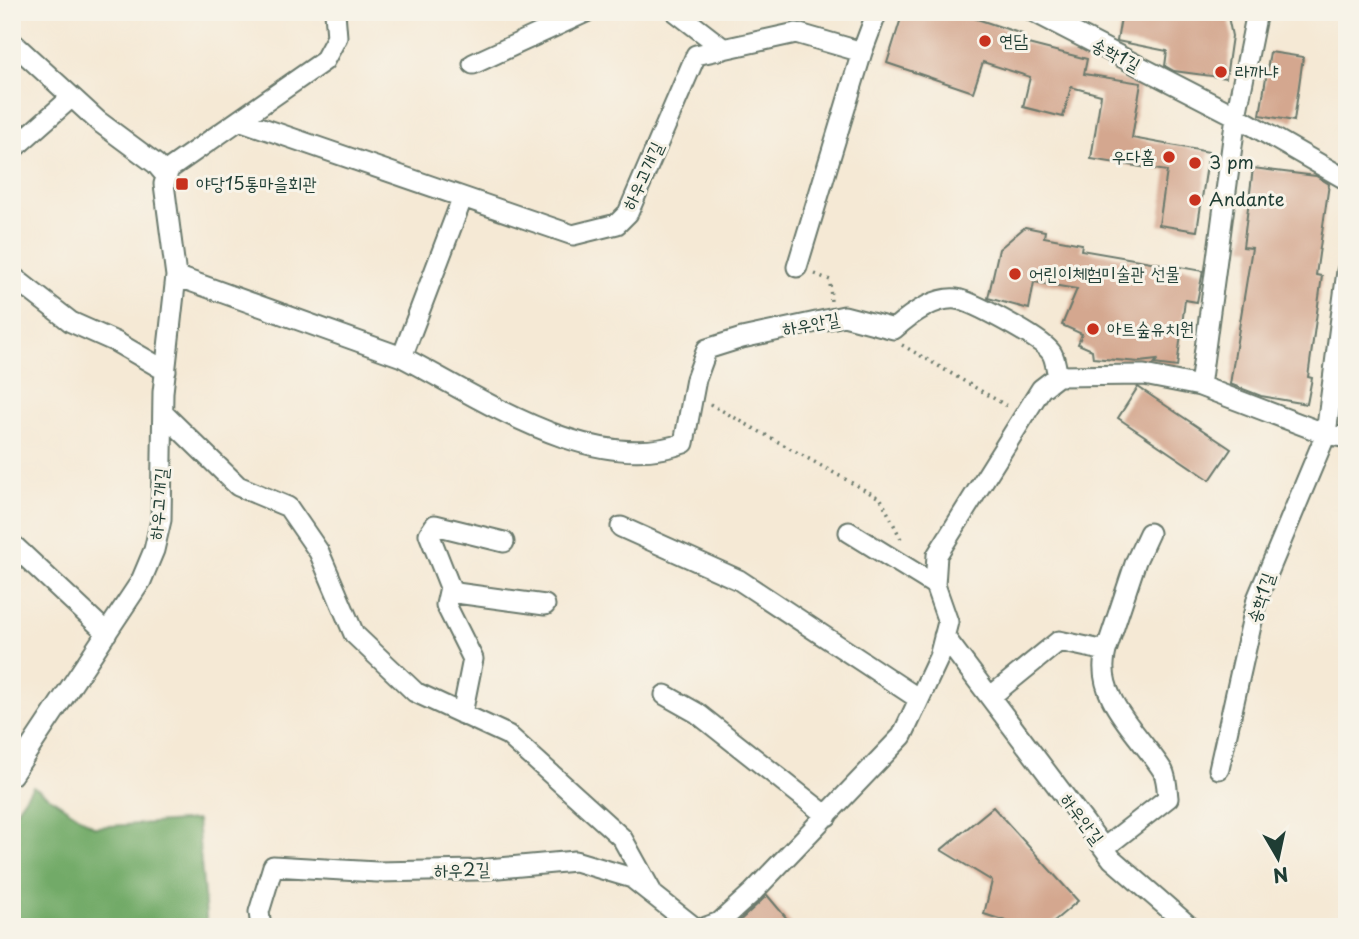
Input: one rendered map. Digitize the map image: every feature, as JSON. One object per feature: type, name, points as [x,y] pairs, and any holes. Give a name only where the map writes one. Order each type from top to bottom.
[{"type":"street","points":[[167,177],[169,169],[324,61],[337,37],[335,12]]},
{"type":"street","points":[[473,64],[586,12]]},
{"type":"street","points":[[676,12],[724,49],[796,33],[862,52]]},
{"type":"street","points":[[797,267],[862,52],[877,12]]},
{"type":"street","name":"송학1길","points":[[1034,12],[1236,116],[1347,180]]},
{"type":"street","points":[[1200,386],[1236,116],[1257,12]]},
{"type":"street","points":[[12,42],[72,97],[156,164],[167,177]]},
{"type":"street","name":"하우고개길","points":[[239,120],[573,235],[617,224],[628,213],[696,55],[724,49]]},
{"type":"street","points":[[12,150],[72,97]]},
{"type":"street","name":"하우고개길","points":[[12,775],[141,581],[154,550],[161,520],[163,413],[176,276],[164,184],[167,177]]},
{"type":"street","points":[[176,276],[402,357],[462,199]]},
{"type":"street","name":"송학1길","points":[[1219,769],[1257,599],[1326,434],[1347,271]]},
{"type":"street","points":[[12,276],[71,322],[116,342],[166,372]]},
{"type":"street","points":[[894,329],[907,317],[939,301],[957,299],[1030,335],[1052,352],[1058,376]]},
{"type":"street","name":"하우안길","points":[[402,357],[558,438],[623,449],[665,450],[684,443],[693,394],[707,348],[844,316],[894,329]]},
{"type":"street","points":[[706,927],[720,922],[753,892],[902,736],[939,657],[948,622],[935,585],[937,555],[1041,389],[1058,376],[1144,375],[1200,386],[1326,434],[1347,438]]},
{"type":"street","points":[[163,413],[238,486],[288,507],[319,552],[354,634],[415,692],[508,735],[622,838],[653,894]]},
{"type":"street","points":[[462,714],[473,659],[446,606],[450,587],[429,534],[435,525],[504,542]]},
{"type":"street","points":[[621,527],[739,580],[919,699]]},
{"type":"street","points":[[849,532],[935,585]]},
{"type":"street","points":[[1104,848],[1168,798],[1165,774],[1112,701],[1101,670],[1136,561],[1149,533]]},
{"type":"street","points":[[12,544],[107,633]]},
{"type":"street","points":[[449,592],[545,605]]},
{"type":"street","name":"하우안길","points":[[944,636],[1104,848],[1190,927]]},
{"type":"street","points":[[990,697],[1059,641],[1106,651]]},
{"type":"street","points":[[665,695],[697,713],[827,816]]},
{"type":"street","name":"하우2길","points":[[261,927],[259,912],[273,866],[377,873],[477,870],[575,861],[632,878],[694,927]]},
{"type":"path","points":[[797,267],[830,280],[831,301],[844,316]]},
{"type":"path","points":[[894,329],[898,342],[1024,416]]},
{"type":"path","points":[[693,394],[881,499],[904,544]]},
{"type":"green space","points":[[33,786],[95,827],[197,820],[207,927],[12,927],[12,816]]},
{"type":"building","points":[[903,12],[956,12],[1022,34],[1020,42],[1087,59],[1084,74],[1141,83],[1132,138],[1209,152],[1197,231],[1159,225],[1167,171],[1091,159],[1101,95],[1071,87],[1063,117],[1023,107],[1030,77],[983,62],[973,92],[887,63]]},
{"type":"building","points":[[1122,12],[1227,12],[1232,36],[1226,78],[1174,71],[1165,66],[1167,51],[1117,41]]},
{"type":"building","points":[[1270,52],[1303,57],[1294,121],[1260,115]]},
{"type":"building","points":[[1253,168],[1316,176],[1329,184],[1316,275],[1322,276],[1308,377],[1312,378],[1307,404],[1261,396],[1230,384],[1252,248],[1243,247]]},
{"type":"building","points":[[1025,227],[1045,231],[1044,237],[1082,244],[1081,250],[1203,271],[1197,302],[1185,300],[1177,367],[1154,364],[1157,360],[1139,362],[1093,358],[1092,350],[1078,344],[1082,334],[1062,325],[1077,289],[1034,282],[1029,309],[988,298],[999,249]]},
{"type":"building","points":[[1138,387],[1231,449],[1210,480],[1118,418]]},
{"type":"building","points":[[993,807],[1078,901],[1047,927],[1024,927],[984,914],[992,881],[941,850]]},
{"type":"building","points":[[767,895],[794,927],[733,927],[761,901]]},
{"type":"place","name":"연담","points":[[985,41]]},
{"type":"place","name":"라까냐","points":[[1221,72]]},
{"type":"place","name":"우다홈","points":[[1169,157]]},
{"type":"place","name":"3 pm","points":[[1195,163]]},
{"type":"place","name":"야당15통마을회관","points":[[182,184]]},
{"type":"place","name":"Andante","points":[[1195,200]]},
{"type":"place","name":"어린이체험미술관 선물","points":[[1015,274]]},
{"type":"place","name":"아트숲유치원","points":[[1093,329]]}]
